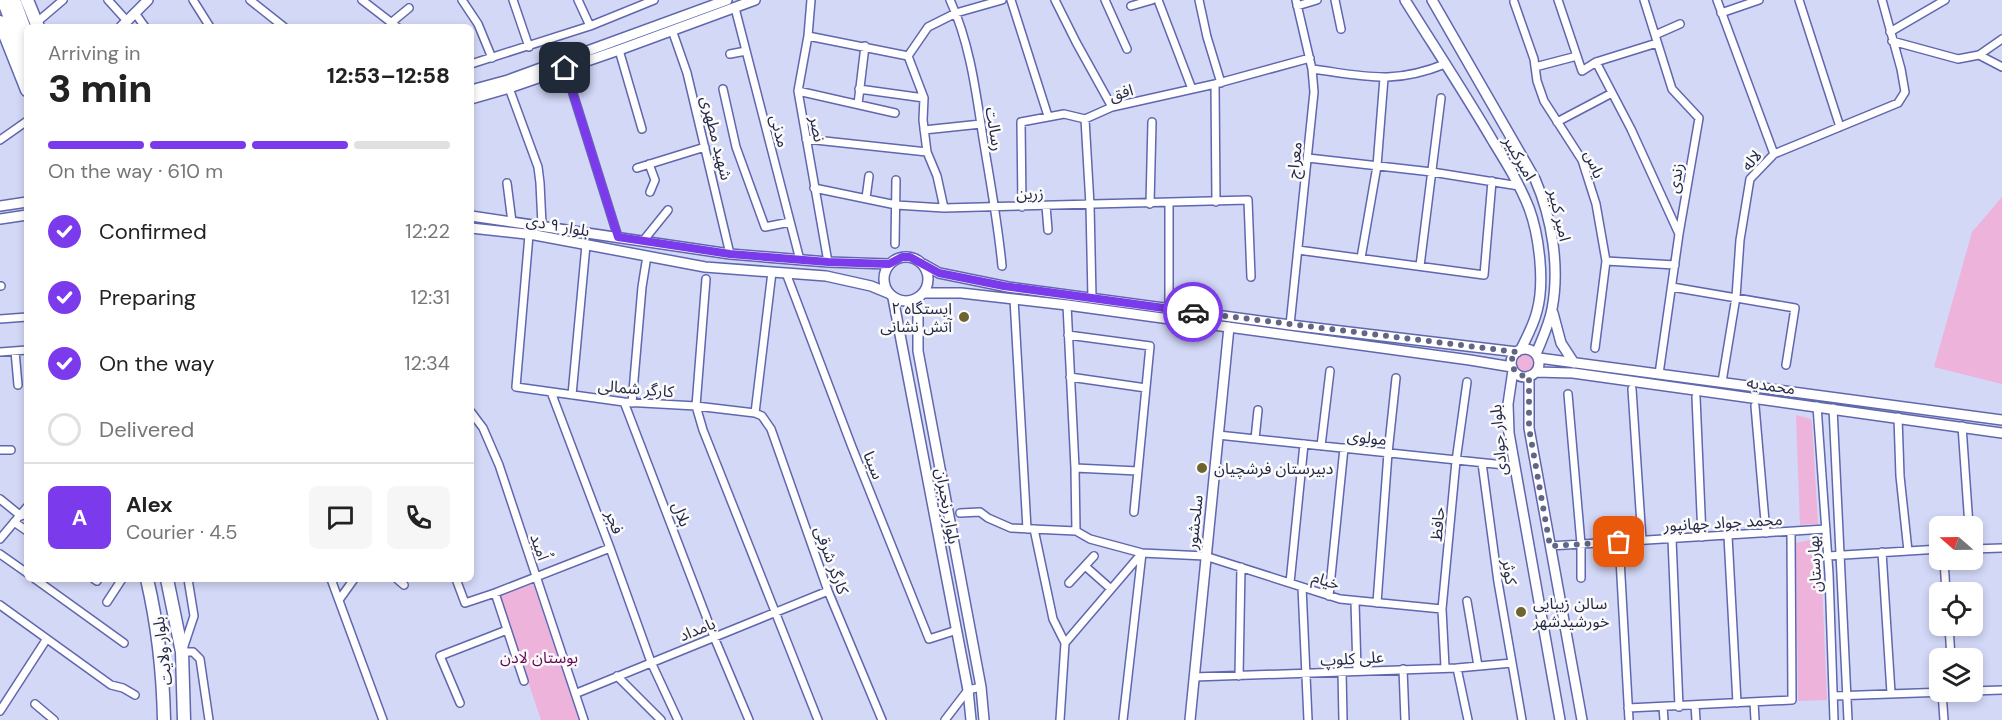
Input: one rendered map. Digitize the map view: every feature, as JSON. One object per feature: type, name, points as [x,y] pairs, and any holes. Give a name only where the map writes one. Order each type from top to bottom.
[{"type":"highway","points":[[3,0],[24,54]]},
{"type":"highway","points":[[14,0],[24,27]]},
{"type":"highway","points":[[27,0],[37,24]]},
{"type":"highway","points":[[0,22],[24,82]]},
{"type":"highway","name":"بلوار ولایت","points":[[148,582],[156,615],[160,646],[164,720]]},
{"type":"highway","name":"بلوار ولایت","points":[[168,582],[182,652],[184,720]]},
{"type":"street","points":[[38,24],[63,0]]},
{"type":"street","points":[[108,0],[124,24],[148,0]]},
{"type":"street","points":[[193,0],[208,24]]},
{"type":"street","points":[[250,0],[280,24]]},
{"type":"street","points":[[362,0],[373,2],[393,24]]},
{"type":"street","points":[[462,0],[478,24],[492,58]]},
{"type":"street","points":[[513,0],[529,47]]},
{"type":"street","points":[[579,0],[590,26]]},
{"type":"street","points":[[474,89],[508,80],[727,0]]},
{"type":"street","points":[[474,98],[619,50],[755,0]]},
{"type":"street","name":"نصر","points":[[811,0],[808,36],[798,91],[828,262]]},
{"type":"street","name":"رسالت","points":[[950,0],[957,13],[969,58],[1002,266]]},
{"type":"street","points":[[908,57],[928,27],[957,13],[1002,0]]},
{"type":"street","points":[[1011,0],[1048,116]]},
{"type":"street","points":[[1055,0],[1112,107]]},
{"type":"street","points":[[1105,0],[1127,49]]},
{"type":"street","points":[[1131,6],[1152,0]]},
{"type":"street","points":[[1158,0],[1192,89]]},
{"type":"street","points":[[1199,0],[1218,84],[1216,202]]},
{"type":"street","points":[[1296,3],[1317,0]]},
{"type":"street","points":[[1335,0],[1341,29]]},
{"type":"street","name":"امیرکبیر","points":[[1405,0],[1519,186],[1530,209],[1540,274],[1538,310],[1519,350]]},
{"type":"street","name":"امیر کبیر","points":[[1432,0],[1535,179],[1545,202],[1554,261],[1552,307],[1538,356]]},
{"type":"street","points":[[1558,0],[1582,71],[1596,62],[1656,39],[1680,24]]},
{"type":"street","name":"زندی","points":[[1644,0],[1672,89],[1699,118],[1679,234],[1659,374]]},
{"type":"street","name":"لاله","points":[[1717,0],[1774,154],[1750,179],[1740,240],[1736,297],[1722,382]]},
{"type":"street","points":[[1721,14],[1759,0]]},
{"type":"street","points":[[1798,0],[1840,127]]},
{"type":"street","points":[[1774,154],[1898,103],[1905,92],[1882,0]]},
{"type":"street","points":[[1890,32],[1945,0]]},
{"type":"street","points":[[474,63],[590,26],[649,1]]},
{"type":"street","name":"یاس","points":[[1514,2],[1534,58],[1537,81],[1544,101],[1582,160],[1596,204],[1606,261],[1595,348]]},
{"type":"street","name":"معراج","points":[[1290,325],[1314,101],[1310,58],[1296,3]]},
{"type":"street","points":[[395,24],[409,8]]},
{"type":"street","name":"مدنی","points":[[735,8],[800,260]]},
{"type":"street","points":[[135,13],[143,24]]},
{"type":"street","name":"شهید مطهری","points":[[672,30],[687,74],[730,254]]},
{"type":"street","points":[[808,36],[865,46],[908,57]]},
{"type":"street","points":[[1892,41],[1958,59],[1979,55],[2002,39]]},
{"type":"street","points":[[858,104],[865,46]]},
{"type":"street","points":[[619,50],[642,129]]},
{"type":"street","points":[[730,54],[746,51]]},
{"type":"street","points":[[1312,69],[1384,78],[1416,75],[1445,64],[1462,52]]},
{"type":"street","points":[[1979,55],[2002,67]]},
{"type":"street","points":[[1535,67],[1577,56]]},
{"type":"street","points":[[908,57],[924,98],[927,152],[937,176],[944,208]]},
{"type":"street","name":"افق","points":[[1022,207],[1021,122],[1048,116],[1070,115],[1085,118],[1112,107],[1218,84],[1310,58]]},
{"type":"street","points":[[1596,62],[1631,129],[1679,234]]},
{"type":"street","points":[[565,68],[618,237]]},
{"type":"street","points":[[1361,258],[1377,166],[1384,78]]},
{"type":"street","points":[[508,88],[538,167],[543,225]]},
{"type":"street","points":[[723,89],[736,147],[765,227],[790,222]]},
{"type":"street","points":[[859,89],[924,98]]},
{"type":"street","points":[[798,91],[895,113]]},
{"type":"street","points":[[1557,122],[1612,93]]},
{"type":"street","points":[[1420,266],[1441,98]]},
{"type":"street","points":[[1085,118],[1092,298]]},
{"type":"street","points":[[1150,204],[1152,122]]},
{"type":"street","points":[[0,140],[24,123]]},
{"type":"street","points":[[924,130],[981,124]]},
{"type":"street","points":[[806,139],[927,152]]},
{"type":"street","points":[[637,168],[705,147]]},
{"type":"street","points":[[1308,158],[1432,172],[1519,186]]},
{"type":"street","points":[[649,164],[655,180],[650,192]]},
{"type":"street","points":[[867,198],[869,176]]},
{"type":"street","points":[[895,244],[896,180]]},
{"type":"street","points":[[1298,250],[1484,275],[1492,181]]},
{"type":"street","points":[[507,183],[512,222]]},
{"type":"street","name":"زرین","points":[[814,188],[896,205],[944,208],[1090,206],[1248,200],[1251,278]]},
{"type":"street","points":[[0,206],[24,202]]},
{"type":"street","points":[[1169,203],[1169,308]]},
{"type":"street","points":[[1046,206],[1048,230]]},
{"type":"street","points":[[643,241],[668,210]]},
{"type":"street","points":[[0,219],[24,215]]},
{"type":"street","name":"بلوار ۹ دی","points":[[474,216],[730,254],[828,262],[889,264]]},
{"type":"street","name":"بلوار ۹ دی","points":[[474,228],[530,235],[705,267],[826,276],[871,286],[890,295]]},
{"type":"street","name":"کارگر شمالی","points":[[530,235],[516,387],[628,402],[696,406],[755,413]]},
{"type":"street","points":[[572,395],[586,245]]},
{"type":"street","points":[[628,402],[647,256]]},
{"type":"street","points":[[902,257],[917,259],[939,273],[1004,286],[1290,325],[1519,350],[1528,349],[1538,356],[1539,368],[1533,374],[1519,375],[1513,369],[1470,360],[1067,305],[941,292],[905,302],[890,295],[883,281],[885,269],[902,257]]},
{"type":"street","points":[[1606,261],[1675,265]]},
{"type":"street","points":[[921,296],[928,278],[923,264]]},
{"type":"street","points":[[755,413],[772,272]]},
{"type":"street","name":"سینا","points":[[786,273],[928,639],[957,630]]},
{"type":"street","points":[[706,279],[696,406],[703,430],[818,720]]},
{"type":"street","points":[[1672,287],[1795,308],[1786,365]]},
{"type":"street","name":"بلوار رنجبران","points":[[890,295],[957,630],[971,720]]},
{"type":"street","name":"بلوار رنجبران","points":[[921,296],[918,351],[981,687],[984,720]]},
{"type":"street","points":[[1014,300],[1031,529],[1053,619],[1065,643],[1060,720]]},
{"type":"street","points":[[960,513],[978,511],[1011,528],[1076,531],[1067,305]]},
{"type":"street","points":[[1552,307],[1557,332],[1566,353],[1574,363]]},
{"type":"street","points":[[0,319],[24,317]]},
{"type":"street","name":"سلحشور","points":[[1190,720],[1230,327]]},
{"type":"street","points":[[1068,335],[1150,346],[1134,512]]},
{"type":"street","points":[[0,352],[24,350]]},
{"type":"street","points":[[1513,369],[1512,359],[1519,350]]},
{"type":"street","points":[[15,351],[18,385]]},
{"type":"street","name":"محمدیه","points":[[1538,356],[1574,363],[2002,420]]},
{"type":"street","name":"بلوار جوادی","points":[[1513,369],[1508,412],[1514,466],[1560,720]]},
{"type":"street","points":[[1321,446],[1329,371]]},
{"type":"street","name":"محمدیه","points":[[1533,374],[1573,374],[2002,433]]},
{"type":"street","name":"بلوار جوادی","points":[[1533,374],[1529,428],[1582,720]]},
{"type":"street","points":[[1070,377],[1146,388]]},
{"type":"street","points":[[1377,603],[1396,378]]},
{"type":"street","name":"حافظ","points":[[1445,668],[1442,609],[1456,460],[1467,382]]},
{"type":"street","points":[[1632,389],[1641,540]]},
{"type":"street","name":"فجر","points":[[551,392],[651,662],[676,719]]},
{"type":"street","points":[[1568,394],[1581,544],[1581,578]]},
{"type":"street","points":[[1695,398],[1702,537]]},
{"type":"street","name":"بلال","points":[[628,402],[714,637],[749,720]]},
{"type":"street","points":[[1755,406],[1766,533]]},
{"type":"street","name":"بهارستان","points":[[1817,406],[1828,556],[1834,720]]},
{"type":"street","name":"بهارستان","points":[[1833,408],[1848,720]]},
{"type":"street","points":[[1255,439],[1258,410]]},
{"type":"street","name":"کارگر شرقی","points":[[755,413],[762,417],[771,429],[828,591],[882,720]]},
{"type":"street","name":"اُمید","points":[[474,416],[483,428],[495,457],[577,693],[584,720]]},
{"type":"street","points":[[1898,417],[1900,476],[1908,551]]},
{"type":"street","points":[[1962,426],[1968,516]]},
{"type":"street","name":"مولوی","points":[[1218,435],[1514,466]]},
{"type":"street","points":[[1290,583],[1304,444]]},
{"type":"street","points":[[1329,596],[1344,448]]},
{"type":"street","points":[[0,450],[11,450]]},
{"type":"street","name":"کوثر","points":[[1482,463],[1497,582],[1522,720]]},
{"type":"street","points":[[1075,468],[1138,471]]},
{"type":"street","points":[[0,499],[24,515],[1,536]]},
{"type":"street","points":[[14,522],[24,529]]},
{"type":"street","name":"محمد جواد جهانپور","points":[[1550,546],[1826,529]]},
{"type":"street","name":"خیام","points":[[1076,531],[1090,539],[1142,553],[1205,556],[1329,596],[1355,602],[1442,609]]},
{"type":"street","points":[[1628,708],[1792,699],[1791,532]]},
{"type":"street","points":[[1728,536],[1737,703]]},
{"type":"street","points":[[1672,539],[1679,706]]},
{"type":"street","points":[[1619,542],[1629,720]]},
{"type":"street","points":[[457,582],[465,603],[536,579],[610,548]]},
{"type":"street","points":[[1983,549],[2002,548]]},
{"type":"street","points":[[1828,556],[1929,550]]},
{"type":"street","points":[[1882,552],[1891,693]]},
{"type":"street","points":[[1065,643],[1142,553]]},
{"type":"street","points":[[1123,720],[1142,553]]},
{"type":"street","points":[[0,554],[24,571]]},
{"type":"street","points":[[1069,583],[1094,555]]},
{"type":"street","points":[[1084,566],[1111,589]]},
{"type":"street","points":[[1239,676],[1241,567]]},
{"type":"street","points":[[39,582],[124,643]]},
{"type":"street","points":[[107,602],[122,582]]},
{"type":"street","points":[[125,582],[127,588]]},
{"type":"street","points":[[188,582],[194,616],[182,652],[193,652],[200,659],[209,720]]},
{"type":"street","points":[[332,582],[383,720]]},
{"type":"street","points":[[339,600],[352,582]]},
{"type":"street","points":[[400,582],[404,585]]},
{"type":"street","points":[[1302,587],[1308,720]]},
{"type":"street","name":"بامداد","points":[[577,693],[828,591]]},
{"type":"street","points":[[495,593],[524,681]]},
{"type":"street","points":[[1467,601],[1478,666]]},
{"type":"street","points":[[1355,602],[1357,670]]},
{"type":"street","points":[[0,605],[111,685],[123,688],[135,695]]},
{"type":"street","points":[[460,703],[440,656],[507,630]]},
{"type":"street","points":[[0,711],[46,640]]},
{"type":"street","name":"علی کلوپ","points":[[1194,677],[1457,668],[1512,663]]},
{"type":"street","points":[[1457,668],[1468,720]]},
{"type":"street","points":[[1403,669],[1405,720]]},
{"type":"street","points":[[1342,671],[1343,720]]},
{"type":"street","points":[[617,676],[661,720]]},
{"type":"street","points":[[945,720],[968,690],[981,687]]},
{"type":"street","points":[[1983,691],[2002,690]]},
{"type":"street","points":[[1833,696],[1929,692]]},
{"type":"street","points":[[1754,702],[1755,720]]},
{"type":"street","points":[[1944,702],[1944,720]]},
{"type":"street","points":[[35,704],[54,720]]},
{"type":"street","points":[[1695,705],[1696,720]]},
{"type":"street","points":[[1663,707],[1664,720]]},
{"type":"green space","points":[[2002,197],[2002,384],[1934,367],[1972,232]]},
{"type":"green space","points":[[1526,351],[1534,354],[1537,362],[1534,370],[1526,373],[1518,370],[1515,362],[1518,354]]},
{"type":"green space","points":[[1796,415],[1811,419],[1812,423],[1818,524],[1800,525]]},
{"type":"green space","points":[[1820,538],[1827,700],[1798,701],[1796,543]]},
{"type":"green space","name":"بوستان لادن","points":[[533,584],[579,720],[541,720],[499,595]]},
{"type":"way so far","points":[[1193,312],[1517,352],[1512,359],[1514,370],[1519,375],[1529,376],[1527,412],[1550,546],[1619,542]]},
{"type":"place","name":"ایستگاه ۲ آتش نشانی","points":[[964,317]]},
{"type":"place","name":"دبیرستان فرشچیان","points":[[1202,468]]},
{"type":"place","name":"سالن زیبایی خورشیدشهر","points":[[1521,612]]},
{"type":"route","points":[[565,68],[618,237],[730,254],[828,262],[889,264],[895,259],[910,257],[939,273],[1004,286],[1193,312]]}]
